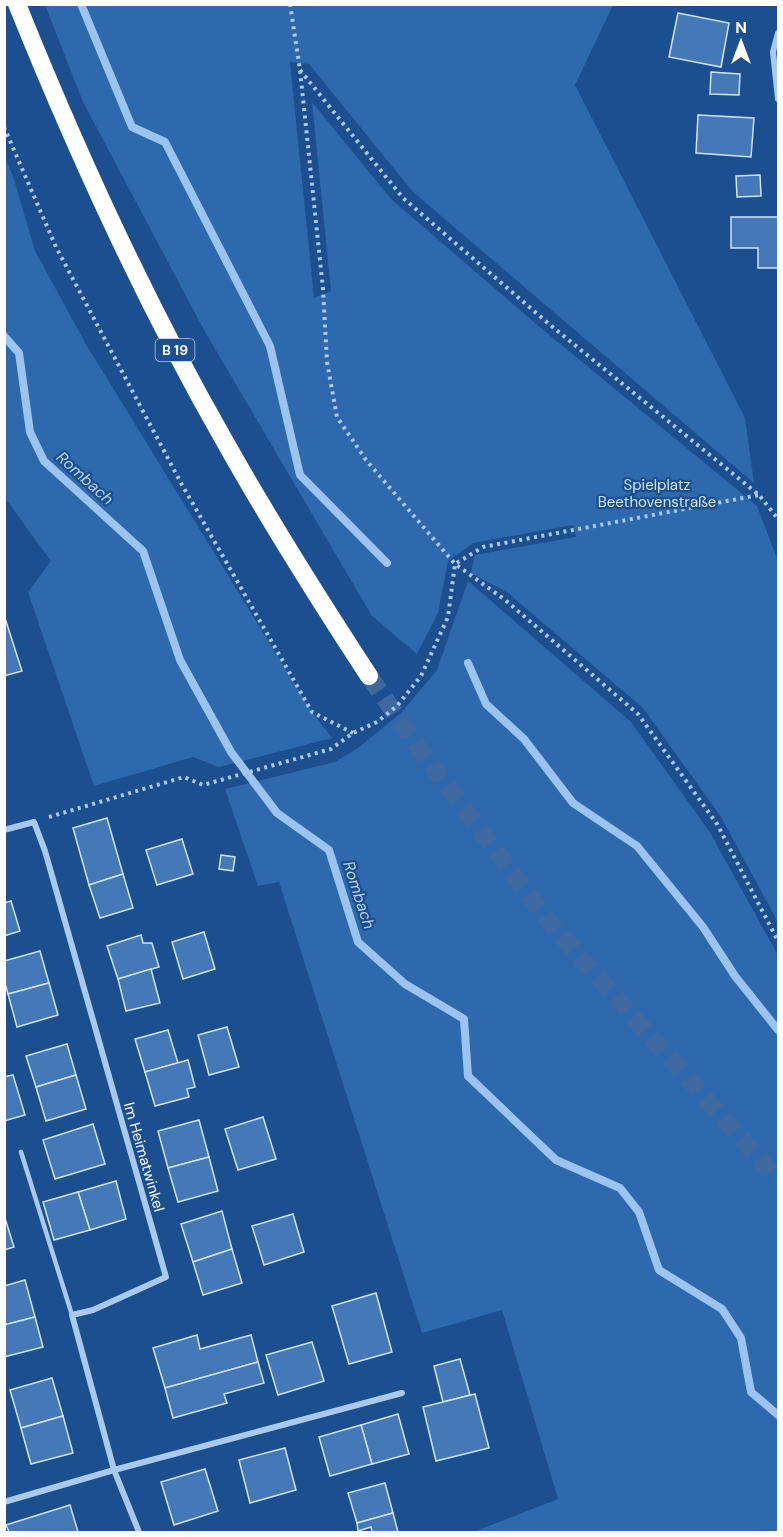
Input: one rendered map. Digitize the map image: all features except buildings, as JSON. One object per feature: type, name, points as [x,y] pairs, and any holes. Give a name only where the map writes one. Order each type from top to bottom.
[{"type":"highway","name":"B 19","points":[[17,4],[56,100],[102,202],[180,361],[260,502],[369,676]]},
{"type":"street","points":[[778,33],[773,52],[778,99]]},
{"type":"street","points":[[4,830],[34,822]]},
{"type":"street","name":"Im Heimatwinkel","points":[[34,822],[45,851],[166,1277],[93,1310],[72,1315]]},
{"type":"street","points":[[72,1315],[114,1470],[139,1533]]},
{"type":"street","points":[[4,1502],[114,1470],[402,1393]]},
{"type":"lane","points":[[21,1152],[72,1315]]},
{"type":"path","points":[[290,4],[300,70],[327,362],[337,417],[366,460],[455,564],[504,599],[639,714],[717,824],[778,941]]},
{"type":"path","points":[[300,70],[403,198],[549,324],[759,495],[778,519]]},
{"type":"path","points":[[4,127],[73,278],[181,483],[312,712],[353,733]]},
{"type":"path","points":[[455,564],[483,548],[759,495]]},
{"type":"path","points":[[34,822],[184,777],[203,785],[223,781],[331,749],[353,733],[376,722],[397,706],[421,676],[448,617],[455,564]]},
{"type":"green space","name":"Spielplatz Beethovenstraße","points":[[45,5],[613,5],[575,85],[745,418],[754,483],[413,192],[309,64],[290,62],[314,298],[331,291],[312,102],[391,199],[536,324],[757,506],[778,561],[778,922],[721,817],[643,708],[508,593],[471,573],[475,555],[576,537],[573,525],[473,543],[448,561],[438,613],[417,654],[372,616],[204,330],[83,102]]},
{"type":"green space","points":[[4,156],[13,176],[35,251],[87,346],[312,712],[332,738],[219,767],[193,757],[94,786],[28,592],[51,561],[5,498]]},
{"type":"green space","points":[[468,581],[631,722],[709,831],[778,955],[778,1532],[473,1532],[558,1499],[502,1310],[422,1333],[279,882],[258,886],[225,789],[335,762],[358,748],[401,713],[437,670]]},
{"type":"waterway","points":[[81,4],[132,127],[165,142],[270,346],[300,475],[387,563]]},
{"type":"waterway","name":"Rombach","points":[[4,336],[19,353],[30,432],[44,461],[143,551],[180,660],[231,752],[277,813],[329,850],[358,942],[405,984],[464,1019],[468,1076],[556,1160],[620,1188],[639,1212],[659,1270],[722,1309],[741,1338],[751,1392],[778,1415]]},
{"type":"waterway","points":[[468,663],[486,704],[524,739],[573,803],[637,846],[703,927],[735,976],[778,1030]]},
{"type":"tunnel","points":[[369,676],[423,754],[549,922],[778,1180]]}]
